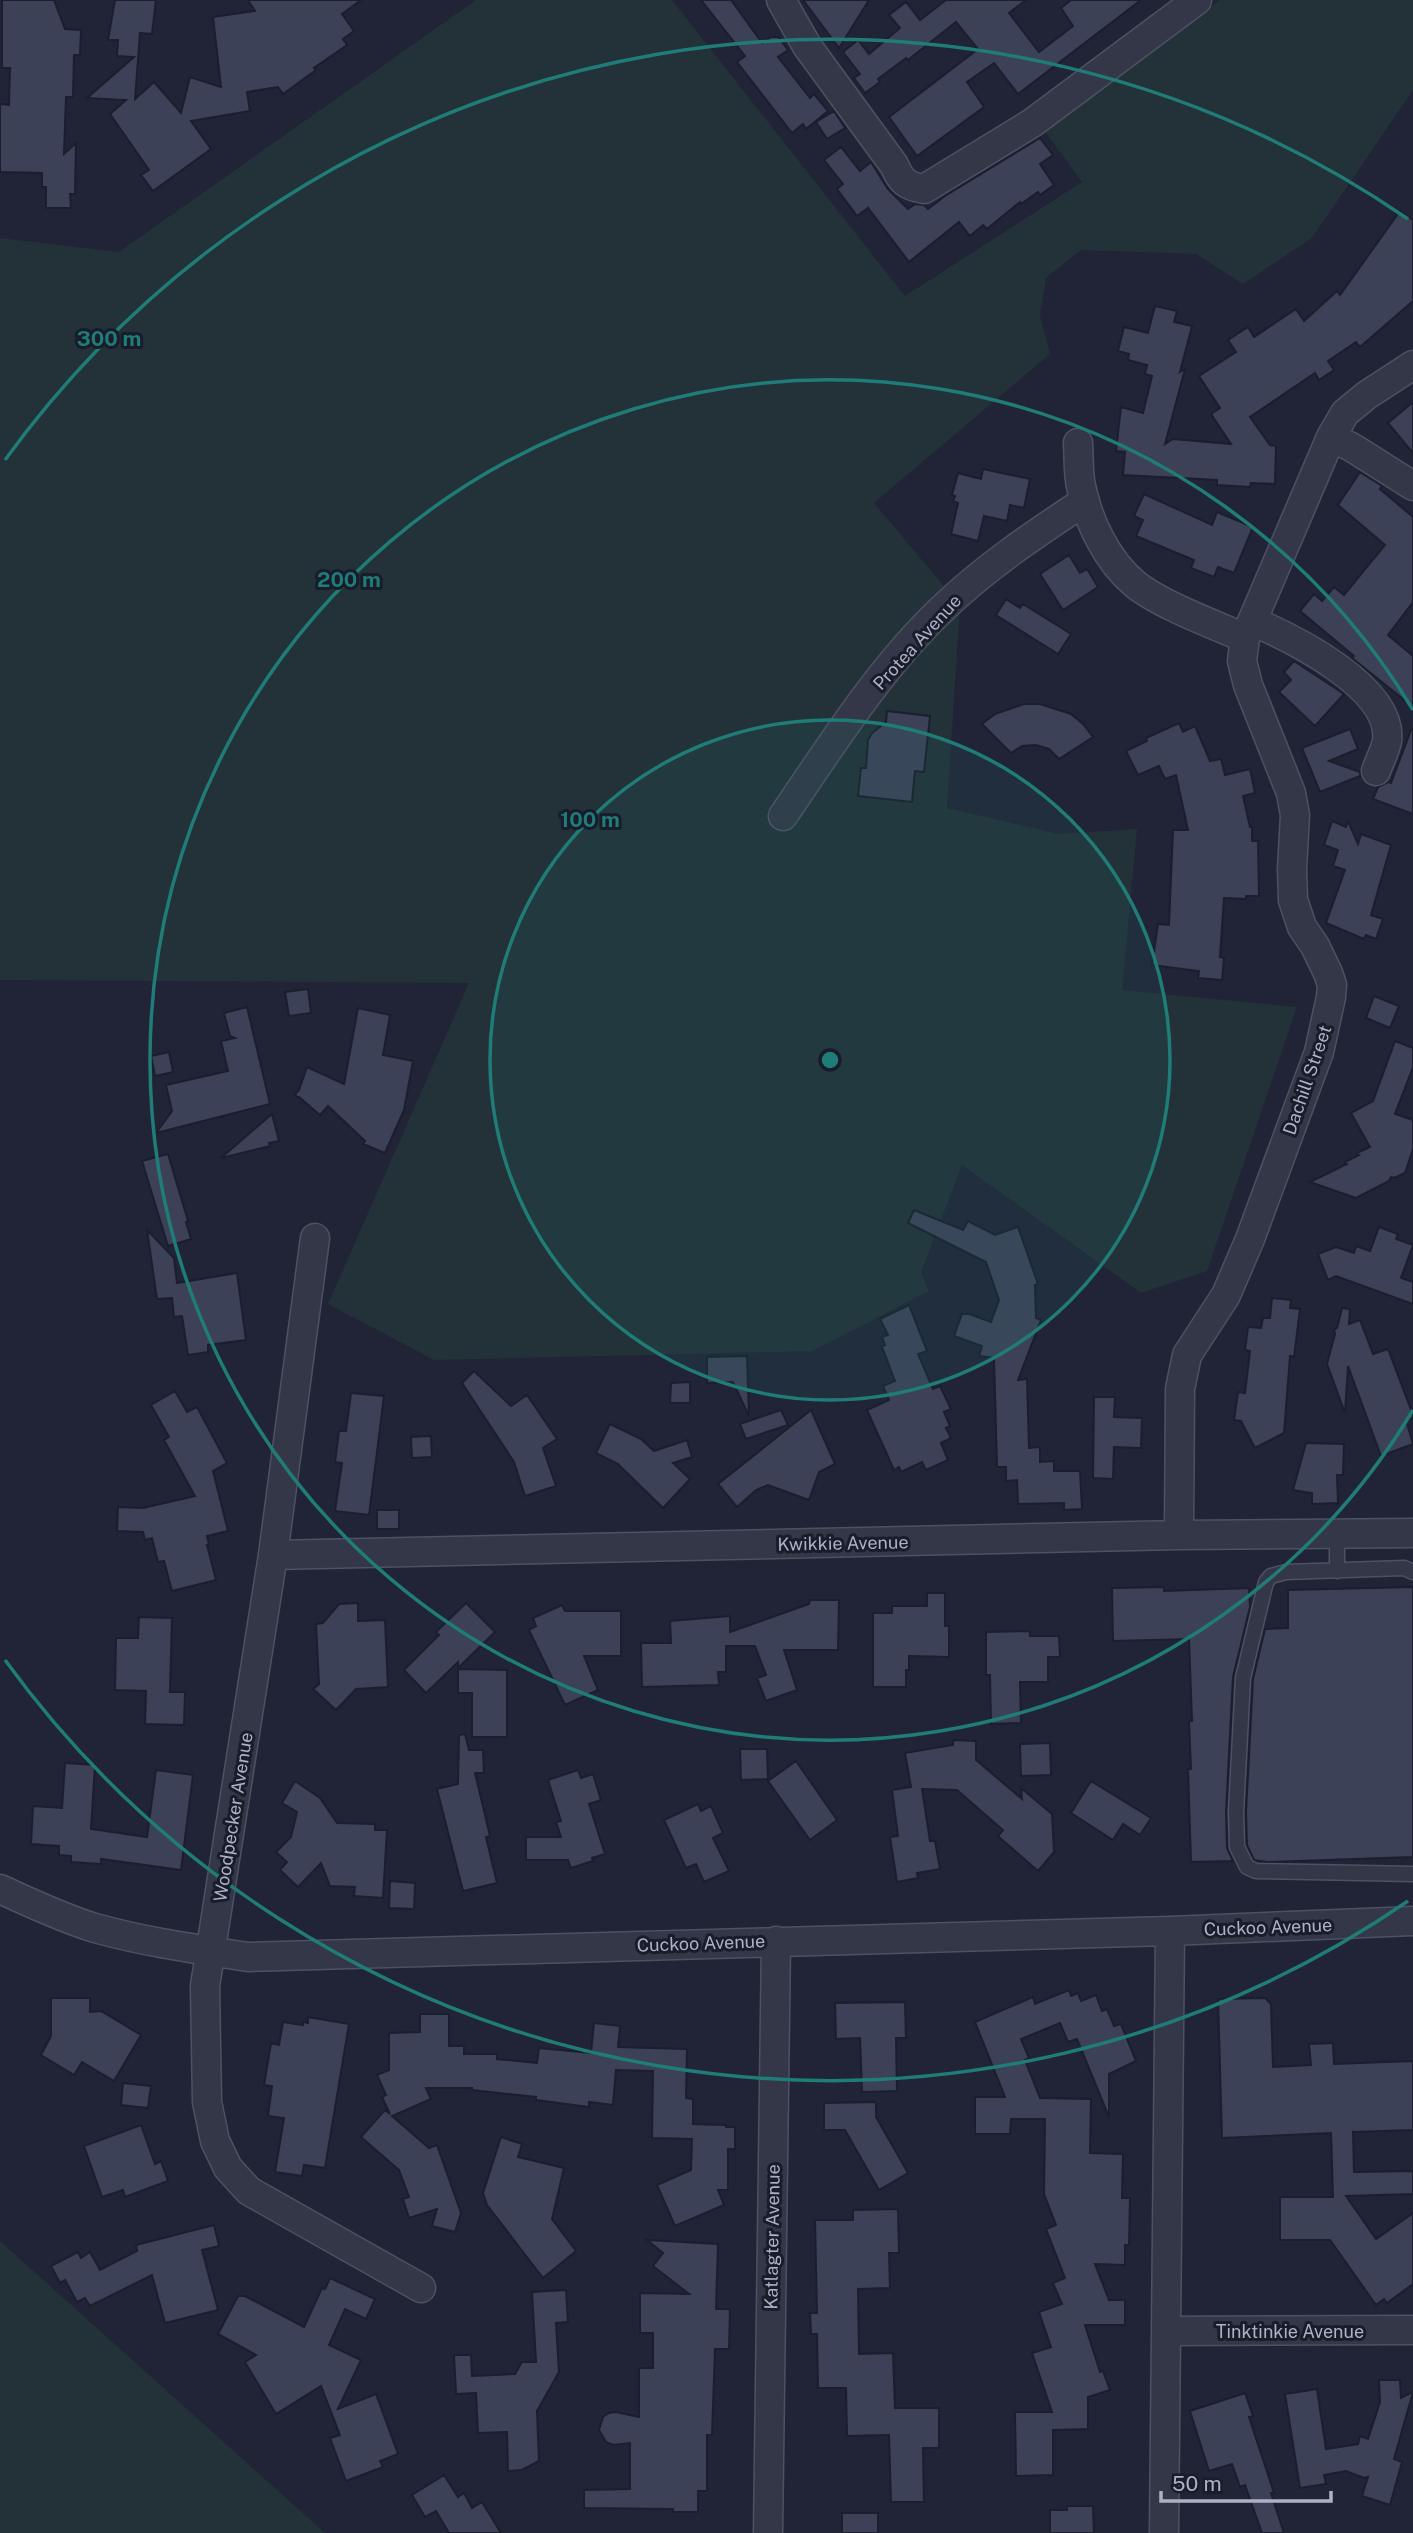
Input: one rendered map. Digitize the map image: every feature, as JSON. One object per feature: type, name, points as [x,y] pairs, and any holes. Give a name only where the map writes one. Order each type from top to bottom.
[{"type":"street","points":[[781,0],[807,46],[894,165],[902,182],[924,189],[1032,123],[1197,0]]},
{"type":"street","points":[[1249,629],[1331,437],[1345,413],[1413,365]]},
{"type":"street","points":[[1331,437],[1413,486]]},
{"type":"street","points":[[1078,443],[1080,483],[1085,501],[1102,542],[1118,567],[1136,585],[1157,598],[1249,629],[1275,630],[1322,657],[1369,694],[1382,713],[1387,740],[1376,771]]},
{"type":"street","name":"Protea Avenue","points":[[783,816],[860,705],[940,610],[992,566],[1085,501]]},
{"type":"street","name":"Dachill Street","points":[[1179,1535],[1180,1389],[1187,1355],[1226,1295],[1250,1239],[1319,1052],[1332,985],[1315,946],[1302,927],[1293,900],[1295,815],[1291,793],[1248,685],[1242,661],[1249,629]]},
{"type":"street","name":"Woodpecker Avenue","points":[[315,1238],[273,1555],[205,1986],[207,2102],[215,2141],[228,2168],[249,2191],[421,2288]]},
{"type":"street","name":"Kwikkie Avenue","points":[[273,1555],[1179,1535],[1413,1533]]},
{"type":"street","name":"Cuckoo Avenue","points":[[0,1889],[42,1909],[93,1927],[155,1943],[248,1957],[1170,1931],[1413,1921]]},
{"type":"street","points":[[1164,2533],[1170,1931]]},
{"type":"street","name":"Katlagter Avenue","points":[[768,2533],[776,1941]]},
{"type":"street","name":"Tinktinkie Avenue","points":[[1166,2331],[1413,2330]]},
{"type":"lane","points":[[1337,1534],[1337,1571]]},
{"type":"lane","points":[[1413,1572],[1405,1568],[1279,1573],[1271,1576],[1263,1587],[1243,1678],[1237,1847],[1247,1867],[1256,1871],[1413,1874]]},
{"type":"shaded area","points":[[476,0],[672,0],[905,296],[1082,182],[1043,129],[1220,0],[1413,0],[1413,90],[1312,238],[1243,284],[1196,254],[1081,250],[1046,278],[1040,316],[1050,354],[874,503],[960,605],[947,808],[1059,834],[1137,829],[1122,990],[1297,1007],[1207,1271],[1141,1293],[962,1165],[921,1272],[929,1291],[812,1351],[434,1360],[328,1304],[469,983],[0,980],[0,238],[119,252]]},
{"type":"shaded area","points":[[0,2241],[325,2533],[0,2533]]},
{"type":"building","points":[[2,0],[54,0],[65,29],[81,30],[80,55],[74,55],[73,97],[66,97],[64,154],[76,143],[75,194],[70,194],[71,208],[46,208],[46,187],[42,187],[42,173],[0,172],[0,104],[9,105],[10,68],[2,68]]},
{"type":"building","points":[[115,0],[156,0],[152,34],[140,33],[135,99],[154,82],[181,113],[190,77],[221,87],[213,17],[255,11],[248,0],[361,0],[342,14],[354,31],[343,39],[347,45],[283,94],[278,87],[247,92],[250,111],[191,121],[211,149],[153,191],[141,175],[149,170],[110,114],[126,100],[87,98],[134,57],[117,56],[118,40],[108,40]]},
{"type":"building","points":[[701,0],[731,0],[762,43],[771,37],[778,37],[788,50],[778,57],[810,98],[814,94],[828,111],[806,129],[803,124],[792,133],[737,62],[745,56]]},
{"type":"building","points":[[803,0],[869,0],[839,48]]},
{"type":"building","points":[[946,0],[1026,0],[1009,13],[1039,52],[1073,26],[1061,8],[1071,0],[1141,0],[1018,94],[994,63],[967,82],[984,107],[917,156],[889,117],[978,49],[956,22],[908,60],[906,58],[878,79],[880,82],[865,93],[854,78],[860,74],[843,52],[858,40],[869,54],[900,28],[889,15],[906,2],[920,20]]},
{"type":"building","points":[[834,111],[845,128],[827,139],[816,122]]},
{"type":"building","points":[[1040,138],[1053,155],[1040,164],[1054,185],[1040,195],[1038,192],[1021,204],[1020,202],[987,229],[983,225],[970,236],[959,222],[909,262],[868,208],[857,216],[837,189],[843,184],[824,160],[841,147],[860,171],[871,162],[888,189],[908,209],[915,204],[924,205],[928,209]]},
{"type":"building","points":[[1400,211],[1413,220],[1413,301],[1360,347],[1356,342],[1328,361],[1334,370],[1319,380],[1315,373],[1250,417],[1270,445],[1276,446],[1275,484],[1251,483],[1250,487],[1217,485],[1217,480],[1123,475],[1125,452],[1116,451],[1121,407],[1143,413],[1152,376],[1145,374],[1147,365],[1128,360],[1129,354],[1118,351],[1124,327],[1148,333],[1155,306],[1177,311],[1174,322],[1192,326],[1180,372],[1185,369],[1165,444],[1173,439],[1231,444],[1211,414],[1220,408],[1199,376],[1236,352],[1228,340],[1248,327],[1254,337],[1296,309],[1304,321],[1337,291],[1340,295]]},
{"type":"building","points":[[1413,402],[1413,453],[1388,423]]},
{"type":"building","points":[[983,469],[1030,479],[1024,508],[1010,505],[1007,521],[984,516],[978,541],[951,534],[958,503],[953,501],[955,496],[952,495],[958,473],[981,479]]},
{"type":"building","points":[[1360,472],[1382,486],[1380,489],[1413,517],[1413,602],[1388,635],[1413,656],[1413,707],[1352,658],[1354,656],[1300,611],[1314,594],[1322,601],[1334,587],[1344,595],[1385,545],[1338,505]]},
{"type":"building","points":[[1144,494],[1212,525],[1217,512],[1253,527],[1234,573],[1218,567],[1214,577],[1191,568],[1194,560],[1136,536],[1143,520],[1134,516]]},
{"type":"building","points":[[1069,555],[1080,573],[1087,569],[1098,587],[1063,610],[1040,574]]},
{"type":"building","points":[[1006,599],[1020,608],[1023,604],[1071,634],[1058,654],[996,615]]},
{"type":"building","points":[[1294,661],[1344,694],[1315,726],[1279,692],[1291,680],[1284,672]]},
{"type":"building","points":[[1024,704],[1040,704],[1071,714],[1093,737],[1059,759],[1049,749],[1036,745],[1022,746],[1011,753],[982,724],[995,714]]},
{"type":"building","points":[[887,711],[930,716],[924,772],[915,771],[912,802],[858,796],[861,768],[866,768],[868,740],[872,733],[886,722]]},
{"type":"building","points":[[1179,723],[1183,732],[1195,726],[1210,761],[1221,759],[1225,775],[1250,769],[1255,793],[1243,796],[1252,827],[1252,841],[1258,841],[1259,896],[1246,896],[1246,899],[1224,898],[1220,957],[1224,958],[1222,980],[1198,978],[1199,971],[1152,965],[1158,924],[1169,925],[1173,830],[1188,830],[1176,775],[1165,779],[1159,766],[1138,775],[1126,751],[1147,741],[1146,738]]},
{"type":"building","points":[[1350,729],[1358,749],[1329,761],[1360,772],[1360,776],[1320,792],[1302,748]]},
{"type":"building","points":[[1411,730],[1413,814],[1373,799],[1378,787],[1391,783]]},
{"type":"building","points":[[1332,821],[1346,827],[1348,821],[1358,844],[1361,834],[1391,845],[1371,915],[1383,919],[1376,939],[1366,935],[1364,939],[1326,923],[1345,870],[1333,866],[1338,850],[1324,845]]},
{"type":"building","points":[[308,989],[311,1013],[289,1016],[285,992]]},
{"type":"building","points":[[1374,996],[1399,1006],[1390,1028],[1366,1018]]},
{"type":"building","points":[[247,1007],[270,1104],[156,1133],[172,1111],[166,1085],[228,1071],[221,1041],[235,1038],[230,1036],[224,1013]]},
{"type":"building","points":[[358,1008],[390,1015],[383,1055],[413,1061],[404,1110],[385,1153],[363,1144],[365,1141],[328,1106],[320,1115],[295,1094],[307,1067],[344,1084]]},
{"type":"building","points":[[1395,1041],[1413,1048],[1413,1067],[1395,1114],[1413,1120],[1413,1149],[1405,1173],[1391,1177],[1389,1181],[1356,1198],[1310,1182],[1347,1164],[1345,1162],[1359,1155],[1357,1153],[1370,1147],[1351,1113],[1373,1101]]},
{"type":"building","points":[[169,1052],[173,1072],[155,1076],[151,1056]]},
{"type":"building","points":[[272,1114],[279,1141],[269,1143],[270,1146],[221,1158]]},
{"type":"building","points":[[168,1154],[191,1239],[168,1246],[142,1161]]},
{"type":"building","points":[[914,1210],[963,1230],[968,1221],[995,1235],[1018,1227],[1038,1284],[1035,1285],[1036,1318],[1041,1320],[1018,1380],[1027,1379],[1029,1448],[1040,1447],[1040,1462],[1054,1461],[1054,1471],[1080,1471],[1082,1509],[1064,1510],[1064,1503],[1018,1504],[1017,1480],[1006,1481],[1006,1467],[997,1467],[994,1358],[979,1356],[982,1346],[954,1336],[962,1314],[991,1322],[999,1300],[986,1262],[908,1223]]},
{"type":"building","points":[[1379,1227],[1398,1234],[1396,1239],[1413,1245],[1401,1278],[1413,1282],[1413,1304],[1336,1276],[1328,1280],[1318,1254],[1336,1247],[1354,1253],[1356,1246],[1370,1251]]},
{"type":"building","points":[[147,1230],[174,1258],[177,1283],[237,1273],[246,1340],[208,1345],[208,1352],[188,1355],[182,1316],[174,1317],[172,1298],[157,1299]]},
{"type":"building","points":[[1272,1298],[1291,1300],[1290,1308],[1300,1309],[1294,1357],[1290,1356],[1284,1433],[1255,1448],[1241,1421],[1234,1420],[1238,1392],[1245,1393],[1250,1351],[1245,1350],[1248,1327],[1261,1328],[1263,1318],[1270,1318]]},
{"type":"building","points":[[909,1305],[927,1351],[918,1354],[933,1389],[940,1386],[951,1409],[944,1412],[950,1426],[946,1428],[951,1438],[941,1443],[948,1460],[926,1470],[922,1462],[901,1472],[899,1467],[894,1470],[867,1410],[889,1400],[883,1386],[895,1381],[882,1347],[885,1345],[882,1337],[888,1335],[880,1319]]},
{"type":"building","points":[[1342,1308],[1350,1309],[1349,1324],[1360,1320],[1373,1354],[1388,1349],[1413,1415],[1413,1418],[1406,1420],[1413,1444],[1381,1456],[1348,1366],[1345,1413],[1327,1364]]},
{"type":"building","points":[[747,1356],[749,1416],[733,1382],[707,1383],[707,1357]]},
{"type":"building","points":[[474,1371],[511,1406],[527,1395],[557,1439],[543,1448],[556,1486],[525,1496],[514,1462],[462,1383]]},
{"type":"building","points":[[690,1382],[690,1403],[670,1403],[671,1383]]},
{"type":"building","points":[[175,1391],[187,1412],[197,1407],[227,1463],[213,1471],[228,1531],[207,1536],[216,1580],[172,1591],[164,1561],[158,1562],[152,1538],[145,1540],[143,1532],[117,1531],[118,1507],[143,1508],[195,1496],[164,1440],[169,1437],[151,1405]]},
{"type":"building","points":[[351,1393],[384,1396],[369,1515],[335,1511],[342,1463],[335,1462],[339,1431],[346,1431]]},
{"type":"building","points":[[1094,1397],[1115,1397],[1114,1417],[1142,1418],[1141,1448],[1114,1447],[1113,1479],[1093,1478]]},
{"type":"building","points":[[781,1410],[788,1425],[746,1439],[740,1424]]},
{"type":"building","points":[[811,1410],[835,1464],[819,1472],[809,1500],[768,1485],[756,1490],[737,1507],[718,1484]]},
{"type":"building","points":[[610,1424],[641,1439],[654,1451],[687,1440],[692,1457],[673,1463],[690,1479],[663,1508],[618,1464],[596,1453]]},
{"type":"building","points":[[431,1436],[432,1457],[412,1458],[411,1437]]},
{"type":"building","points":[[1306,1443],[1344,1444],[1343,1475],[1337,1475],[1338,1503],[1312,1504],[1312,1493],[1293,1490]]},
{"type":"building","points":[[377,1510],[399,1510],[399,1529],[377,1529]]},
{"type":"building","points":[[1164,1587],[1164,1591],[1249,1588],[1250,1607],[1233,1677],[1226,1812],[1227,1848],[1233,1861],[1191,1862],[1188,1769],[1191,1769],[1189,1721],[1192,1721],[1189,1639],[1113,1641],[1112,1588]]},
{"type":"building","points":[[1413,1587],[1413,1857],[1267,1862],[1254,1860],[1247,1845],[1246,1812],[1253,1679],[1265,1629],[1288,1628],[1288,1590]]},
{"type":"building","points":[[927,1593],[945,1593],[949,1657],[909,1656],[906,1687],[873,1687],[873,1613],[892,1613],[892,1606],[927,1606]]},
{"type":"building","points":[[810,1600],[839,1600],[838,1650],[784,1650],[797,1690],[766,1701],[757,1678],[766,1675],[755,1646],[726,1646],[726,1672],[718,1672],[719,1685],[642,1687],[641,1643],[671,1643],[670,1621],[730,1616],[730,1632],[809,1604]]},
{"type":"building","points":[[358,1603],[358,1621],[385,1620],[388,1687],[356,1689],[336,1710],[313,1689],[319,1684],[316,1624],[323,1623],[339,1604]]},
{"type":"building","points":[[466,1603],[495,1632],[458,1668],[458,1662],[426,1693],[404,1670],[439,1635],[436,1632]]},
{"type":"building","points":[[562,1605],[565,1611],[621,1611],[621,1656],[584,1656],[598,1690],[565,1705],[529,1630],[536,1626],[533,1618]]},
{"type":"building","points":[[139,1617],[172,1618],[170,1692],[185,1692],[184,1725],[145,1724],[146,1691],[115,1690],[116,1638],[138,1638]]},
{"type":"building","points":[[1030,1631],[1030,1636],[1059,1636],[1060,1657],[1048,1657],[1048,1682],[1020,1682],[1021,1723],[991,1724],[990,1675],[986,1675],[986,1632]]},
{"type":"building","points":[[458,1669],[507,1670],[507,1737],[472,1737],[472,1693],[458,1693]]},
{"type":"building","points":[[465,1734],[469,1750],[483,1750],[484,1773],[475,1773],[490,1836],[486,1837],[497,1883],[463,1891],[437,1789],[458,1784],[459,1735]]},
{"type":"building","points":[[953,1740],[976,1741],[976,1760],[1022,1799],[1021,1788],[1052,1814],[1054,1852],[1038,1871],[998,1836],[1003,1830],[957,1790],[922,1789],[930,1841],[935,1841],[940,1869],[917,1873],[918,1878],[897,1882],[890,1837],[898,1836],[892,1790],[911,1787],[905,1753],[953,1745]]},
{"type":"building","points":[[1050,1743],[1051,1775],[1021,1776],[1020,1744]]},
{"type":"building","points":[[740,1749],[767,1749],[768,1779],[741,1780]]},
{"type":"building","points":[[796,1761],[837,1820],[810,1840],[768,1781]]},
{"type":"building","points":[[65,1763],[95,1765],[91,1829],[147,1837],[156,1770],[193,1775],[181,1870],[101,1859],[101,1864],[71,1862],[71,1856],[59,1855],[59,1846],[31,1844],[33,1806],[62,1808]]},
{"type":"building","points":[[578,1770],[581,1778],[593,1774],[601,1800],[589,1804],[605,1854],[571,1868],[568,1860],[526,1860],[526,1837],[561,1837],[556,1822],[561,1821],[548,1780]]},
{"type":"building","points":[[295,1781],[320,1798],[337,1823],[375,1824],[375,1830],[387,1830],[383,1898],[354,1896],[355,1887],[330,1886],[321,1863],[298,1887],[280,1870],[287,1862],[276,1852],[291,1837],[297,1812],[282,1803]]},
{"type":"building","points":[[1091,1781],[1151,1818],[1140,1835],[1123,1824],[1113,1840],[1071,1813]]},
{"type":"building","points":[[698,1804],[701,1811],[711,1806],[723,1833],[713,1838],[729,1871],[704,1882],[696,1864],[686,1868],[664,1820]]},
{"type":"building","points":[[390,1881],[415,1883],[414,1909],[389,1908]]},
{"type":"building","points":[[1069,1990],[1071,1996],[1078,1993],[1081,2001],[1096,1995],[1102,2011],[1107,2009],[1114,2026],[1121,2024],[1136,2061],[1109,2074],[1109,2117],[1077,2039],[1068,2042],[1060,2023],[1021,2039],[1029,2058],[1025,2060],[1040,2098],[1091,2099],[1090,2153],[1123,2154],[1122,2198],[1130,2198],[1129,2245],[1125,2245],[1125,2265],[1095,2264],[1109,2300],[1125,2300],[1125,2325],[1085,2325],[1100,2372],[1103,2371],[1110,2390],[1088,2397],[1088,2429],[1053,2430],[1053,2475],[1016,2476],[1015,2412],[1052,2412],[1032,2353],[1051,2347],[1039,2312],[1062,2304],[1053,2283],[1065,2278],[1046,2229],[1056,2225],[1044,2194],[1045,2119],[1011,2119],[1010,2134],[975,2134],[975,2097],[1005,2097],[975,2022],[1033,1997],[1035,2004]]},
{"type":"building","points":[[51,1998],[90,1998],[90,2012],[101,2011],[141,2035],[114,2081],[82,2062],[74,2075],[41,2055],[51,2036]]},
{"type":"building","points":[[1265,1998],[1271,2004],[1273,2067],[1311,2065],[1309,2044],[1333,2043],[1334,2064],[1413,2061],[1413,2130],[1353,2132],[1354,2172],[1413,2171],[1413,2194],[1346,2196],[1376,2239],[1413,2213],[1413,2284],[1387,2303],[1384,2299],[1376,2305],[1330,2240],[1280,2240],[1280,2197],[1333,2197],[1331,2133],[1222,2138],[1218,1999]]},
{"type":"building","points":[[905,2002],[906,2038],[896,2038],[897,2091],[862,2092],[860,2038],[836,2039],[835,2003]]},
{"type":"building","points":[[420,2014],[449,2014],[449,2046],[464,2046],[464,2054],[497,2054],[497,2059],[537,2063],[539,2048],[591,2053],[594,2023],[620,2026],[618,2047],[687,2049],[686,2098],[693,2099],[693,2124],[735,2127],[735,2149],[728,2149],[728,2190],[718,2190],[724,2205],[675,2226],[657,2185],[691,2170],[692,2139],[652,2138],[653,2071],[616,2070],[613,2105],[589,2102],[589,2107],[472,2088],[426,2088],[431,2099],[392,2116],[429,2148],[437,2145],[461,2213],[455,2232],[432,2226],[437,2209],[409,2218],[403,2199],[409,2197],[399,2170],[361,2137],[385,2110],[390,2114],[382,2097],[386,2095],[377,2075],[389,2070],[389,2033],[420,2032]]},
{"type":"building","points":[[308,2017],[349,2024],[325,2168],[304,2165],[302,2176],[275,2172],[284,2118],[268,2116],[272,2086],[264,2085],[271,2043],[279,2045],[283,2022],[303,2025],[303,2022],[308,2023]]},
{"type":"building","points":[[123,2083],[151,2086],[148,2108],[121,2105]]},
{"type":"building","points":[[876,2102],[876,2117],[908,2173],[879,2190],[845,2130],[824,2130],[824,2103]]},
{"type":"building","points":[[141,2125],[155,2164],[161,2161],[168,2181],[125,2197],[123,2190],[102,2197],[84,2146]]},
{"type":"building","points":[[501,2137],[522,2144],[518,2157],[564,2168],[552,2219],[576,2251],[543,2278],[487,2205],[483,2193]]},
{"type":"building","points":[[898,2209],[899,2253],[889,2253],[890,2288],[858,2289],[859,2354],[893,2353],[895,2408],[939,2408],[939,2448],[923,2448],[924,2502],[891,2502],[889,2435],[847,2436],[846,2388],[818,2388],[817,2334],[811,2334],[810,2313],[817,2313],[815,2220],[853,2220],[853,2210]]},
{"type":"building","points":[[214,2225],[219,2246],[202,2250],[218,2310],[165,2323],[152,2275],[90,2306],[85,2298],[77,2302],[65,2280],[60,2283],[51,2266],[78,2252],[81,2258],[90,2252],[100,2270],[137,2251],[136,2245]]},
{"type":"building","points":[[647,2240],[718,2244],[716,2309],[730,2309],[729,2349],[715,2349],[712,2435],[707,2435],[707,2491],[698,2491],[698,2512],[673,2512],[673,2509],[584,2508],[584,2490],[630,2489],[630,2443],[613,2445],[606,2442],[599,2430],[603,2417],[609,2413],[639,2417],[639,2368],[653,2368],[653,2333],[640,2333],[640,2293],[689,2294],[653,2266],[663,2253]]},
{"type":"building","points":[[330,2278],[375,2299],[366,2319],[345,2309],[329,2345],[361,2360],[338,2409],[376,2394],[398,2454],[380,2461],[383,2467],[346,2481],[330,2438],[340,2435],[321,2386],[276,2414],[245,2362],[256,2355],[218,2334],[238,2296],[245,2296],[304,2327],[322,2288],[325,2289]]},
{"type":"building","points":[[566,2290],[568,2322],[556,2323],[559,2372],[537,2411],[539,2461],[522,2470],[508,2471],[507,2432],[478,2433],[476,2393],[456,2394],[454,2355],[471,2355],[472,2376],[515,2374],[522,2362],[536,2362],[532,2292]]},
{"type":"building","points":[[1379,2380],[1400,2380],[1401,2398],[1413,2392],[1394,2459],[1402,2462],[1390,2505],[1362,2496],[1368,2477],[1346,2471],[1324,2475],[1326,2484],[1300,2488],[1285,2394],[1317,2389],[1326,2449],[1358,2444],[1360,2436],[1368,2439],[1380,2402]]},
{"type":"building","points":[[1245,2393],[1253,2416],[1249,2417],[1284,2533],[1262,2533],[1245,2485],[1240,2487],[1232,2464],[1209,2471],[1190,2411]]},
{"type":"building","points":[[444,2475],[458,2497],[464,2493],[472,2508],[482,2502],[501,2533],[449,2533],[436,2511],[425,2517],[412,2495]]},
{"type":"building","points":[[1067,2506],[1093,2506],[1094,2533],[1050,2533],[1050,2510],[1067,2510]]},
{"type":"building","points":[[842,2513],[878,2513],[878,2533],[842,2533]]}]
